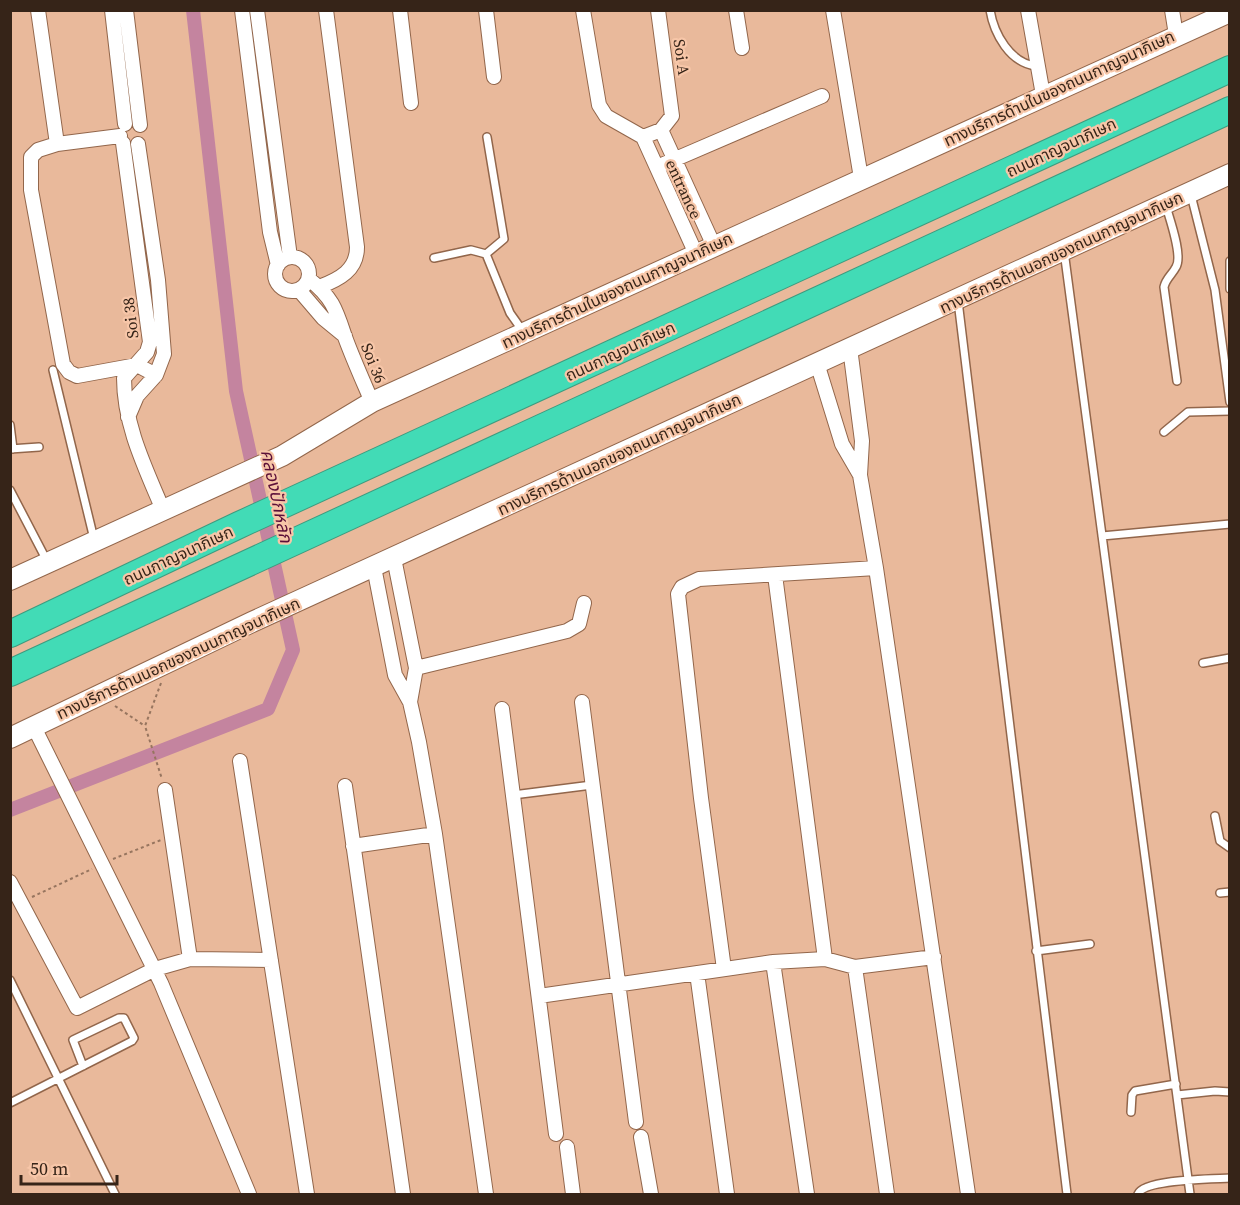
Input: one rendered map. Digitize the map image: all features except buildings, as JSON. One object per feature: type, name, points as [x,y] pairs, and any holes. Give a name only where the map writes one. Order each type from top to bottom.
[{"type":"highway","name":"ถนนกาญจนาภิเษก","points":[[10,634],[239,525],[1230,69]]},
{"type":"highway","points":[[10,673],[1230,110]]},
{"type":"main road","name":"ทางบริการด้านในของถนนกาญจนาภิเษก","points":[[10,580],[282,456],[372,402],[1225,12]]},
{"type":"main road","name":"ทางบริการด้านนอกของถนนกาญจนาภิเษก","points":[[10,738],[252,622],[1230,174]]},
{"type":"street","points":[[38,10],[57,144]]},
{"type":"street","points":[[112,10],[128,146],[138,144],[158,280],[157,342],[164,354],[156,375],[137,396],[128,417]]},
{"type":"street","points":[[126,10],[127,132]]},
{"type":"street","points":[[242,10],[270,232],[284,261]]},
{"type":"street","points":[[257,10],[284,261],[276,277],[282,287],[293,291],[314,283],[334,282],[353,266],[357,258],[326,10]]},
{"type":"street","points":[[400,10],[411,103]]},
{"type":"street","points":[[486,10],[494,77]]},
{"type":"street","points":[[584,10],[601,110],[643,137],[661,130],[674,159],[705,250]]},
{"type":"street","name":"Soi A","points":[[658,10],[673,108],[672,116],[661,130]]},
{"type":"street","points":[[736,10],[742,48]]},
{"type":"street","points":[[833,10],[861,178]]},
{"type":"street","points":[[1028,10],[1036,66],[1043,95]]},
{"type":"street","points":[[1172,10],[1176,35]]},
{"type":"street","points":[[657,167],[822,96]]},
{"type":"street","points":[[127,132],[57,144],[38,150],[31,157],[29,171],[63,364],[69,372],[77,376],[137,365],[156,375]]},
{"type":"street","name":"Soi 38","points":[[127,132],[157,342],[124,378],[128,417],[163,510]]},
{"type":"street","name":"entrance","points":[[643,137],[657,167],[705,250]]},
{"type":"street","points":[[259,146],[273,144]]},
{"type":"street","points":[[284,261],[303,261],[314,283]]},
{"type":"street","name":"Soi 36","points":[[314,283],[337,309],[345,336],[372,402]]},
{"type":"street","points":[[299,290],[323,318],[345,336]]},
{"type":"street","points":[[850,348],[862,441],[860,475],[876,568],[968,1194]]},
{"type":"street","points":[[817,363],[842,444],[860,475]]},
{"type":"street","points":[[394,558],[416,668],[410,702]]},
{"type":"street","points":[[374,567],[394,675],[410,702],[435,834],[486,1194]]},
{"type":"street","points":[[724,969],[677,599],[682,587],[699,579],[876,568]]},
{"type":"street","points":[[775,575],[825,959]]},
{"type":"street","points":[[416,668],[567,631],[579,624],[584,603]]},
{"type":"street","points":[[389,644],[410,639]]},
{"type":"street","points":[[582,702],[636,1122]]},
{"type":"street","points":[[502,709],[556,1134]]},
{"type":"street","points":[[34,727],[155,969],[249,1194]]},
{"type":"street","points":[[240,761],[307,1194]]},
{"type":"street","points":[[345,786],[403,1194]]},
{"type":"street","points":[[165,790],[190,959]]},
{"type":"street","points":[[353,846],[435,834]]},
{"type":"street","points":[[10,882],[76,1008],[155,969],[190,959],[271,960]]},
{"type":"street","points":[[538,996],[773,962],[825,959],[855,967],[934,957]]},
{"type":"street","points":[[773,962],[807,1194]]},
{"type":"street","points":[[855,967],[887,1194]]},
{"type":"street","points":[[697,973],[728,1194]]},
{"type":"street","points":[[641,1137],[651,1194]]},
{"type":"street","points":[[567,1147],[573,1194]]},
{"type":"lane","points":[[990,10],[996,32],[1008,51],[1024,64],[1036,66]]},
{"type":"lane","points":[[486,254],[504,239],[487,137]]},
{"type":"lane","points":[[1190,192],[1215,290],[1230,402]]},
{"type":"lane","points":[[1166,204],[1179,257],[1177,267],[1166,279],[1164,287],[1177,381]]},
{"type":"lane","points":[[434,258],[471,250],[486,254]]},
{"type":"lane","points":[[1064,251],[1190,1194]]},
{"type":"lane","points":[[486,254],[510,314],[523,332]]},
{"type":"lane","points":[[1230,261],[1230,289]]},
{"type":"lane","points":[[958,300],[1067,1194]]},
{"type":"lane","points":[[53,370],[94,542]]},
{"type":"lane","points":[[1164,432],[1188,412],[1230,411]]},
{"type":"lane","points":[[10,425],[12,449],[39,447]]},
{"type":"lane","points":[[10,490],[48,563]]},
{"type":"lane","points":[[1102,536],[1230,524]]},
{"type":"lane","points":[[1203,663],[1230,658]]},
{"type":"lane","points":[[513,795],[592,785]]},
{"type":"lane","points":[[1215,816],[1220,841],[1230,848]]},
{"type":"lane","points":[[1220,893],[1230,892]]},
{"type":"lane","points":[[1036,951],[1090,944]]},
{"type":"lane","points":[[10,980],[116,1194]]},
{"type":"lane","points":[[10,1103],[60,1078],[134,1040],[124,1018],[119,1018],[73,1040],[83,1066]]},
{"type":"lane","points":[[1131,1112],[1132,1095],[1135,1091],[1176,1084]]},
{"type":"lane","points":[[1177,1095],[1215,1090],[1230,1092]]},
{"type":"lane","points":[[1138,1194],[1145,1187],[1188,1180],[1230,1178]]},
{"type":"path","points":[[144,726],[169,663]]},
{"type":"path","points":[[99,695],[144,726],[165,790]]},
{"type":"path","points":[[21,902],[103,863],[172,836]]},
{"type":"waterway","name":"คลองปักหลัก","points":[[10,810],[268,709],[293,650],[236,391],[193,10]]}]
